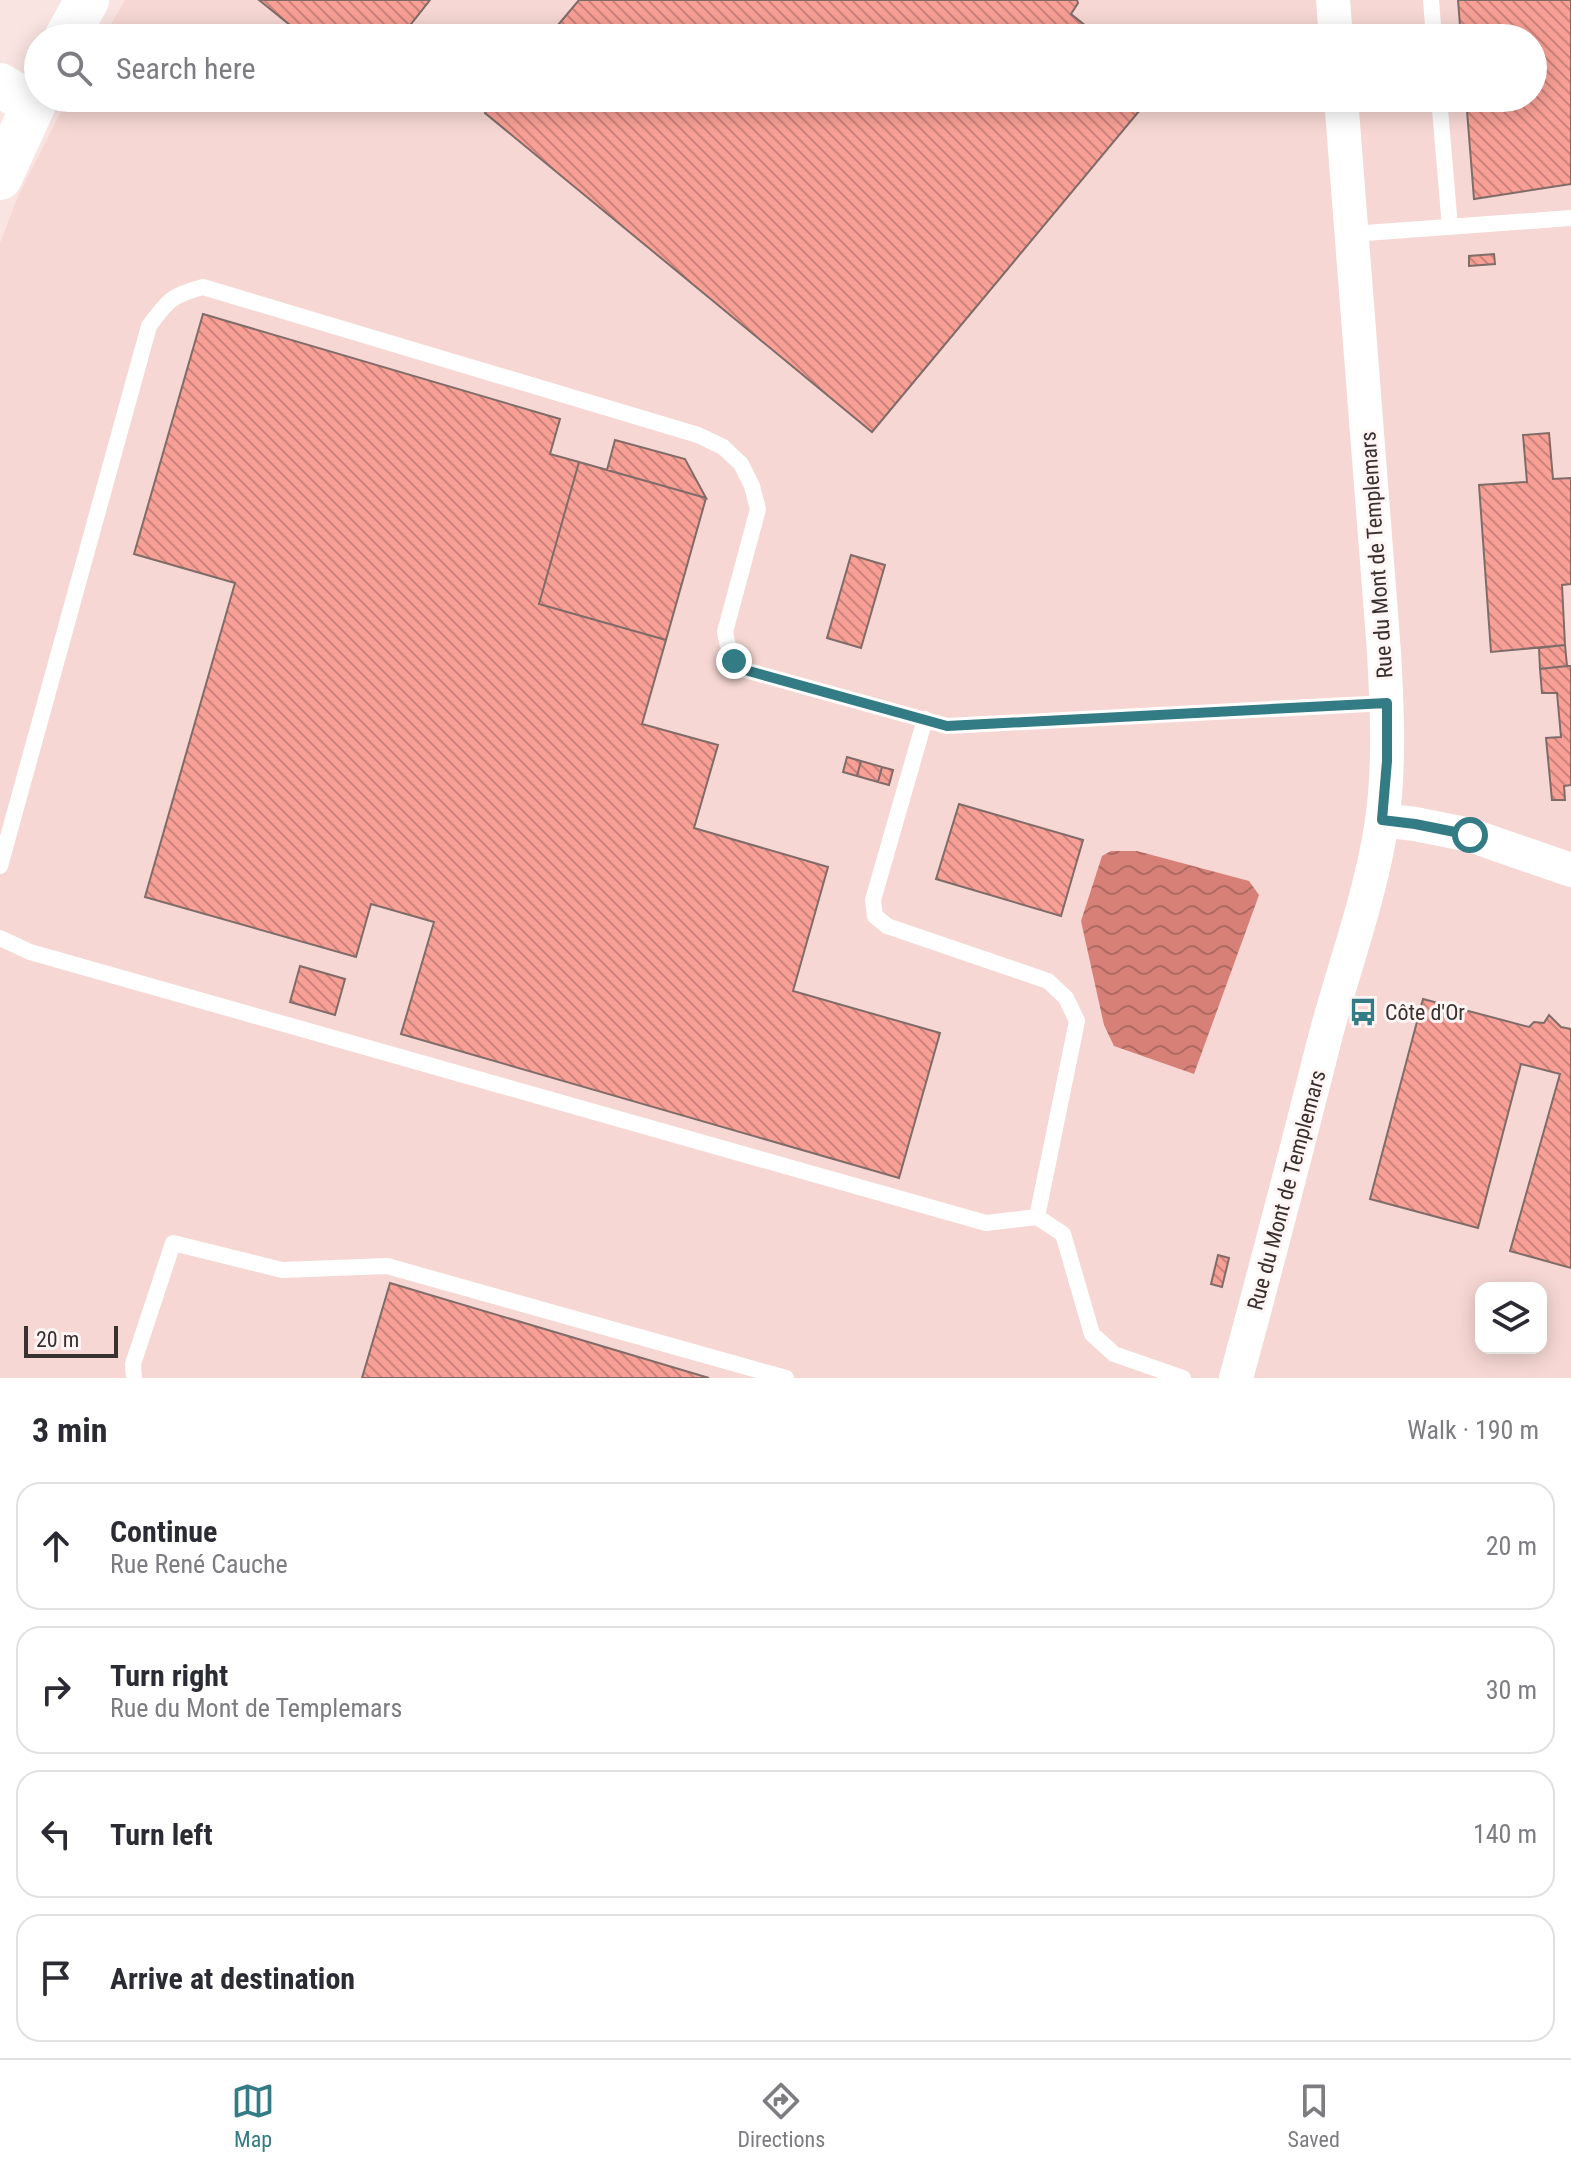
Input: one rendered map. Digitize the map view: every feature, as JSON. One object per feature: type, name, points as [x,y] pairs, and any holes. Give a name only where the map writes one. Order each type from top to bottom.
[{"type":"main road","points":[[74,24],[87,0]]},
{"type":"main road","points":[[1,172],[24,95]]},
{"type":"street","points":[[1333,0],[1335,24]]},
{"type":"street","name":"Rue du Mont de Templemars","points":[[1236,1378],[1333,1007],[1368,889],[1382,820],[1387,761],[1387,703],[1342,112]]},
{"type":"street","points":[[1382,820],[1470,835],[1571,870]]},
{"type":"lane","points":[[1431,0],[1433,24]]},
{"type":"lane","points":[[1440,112],[1450,227]]},
{"type":"lane","points":[[1352,234],[1571,218]]},
{"type":"lane","points":[[0,866],[149,326],[163,306],[178,293],[203,287],[698,435],[723,447],[741,464],[752,486],[758,509],[725,632],[734,661],[745,670],[947,726],[1387,703]]},
{"type":"lane","points":[[925,719],[873,900],[875,916],[887,926],[1048,981],[1066,998],[1077,1021],[1037,1217]]},
{"type":"lane","points":[[0,938],[30,952],[986,1223],[1037,1217],[1063,1234],[1092,1334],[1114,1354],[1183,1378]]},
{"type":"lane","points":[[134,1378],[133,1364],[173,1243],[282,1270],[387,1266],[786,1378]]},
{"type":"shaded area","points":[[125,0],[1571,0],[1571,1378],[0,1378],[0,243],[18,196],[61,112],[1547,112],[1547,24],[111,24]]},
{"type":"water","points":[[1111,851],[1137,851],[1249,881],[1259,895],[1194,1074],[1114,1046],[1104,1025],[1081,921],[1102,856]]},
{"type":"building","points":[[259,0],[430,0],[411,24],[289,24]]},
{"type":"building","points":[[579,0],[1077,0],[1071,14],[1084,24],[559,24]]},
{"type":"building","points":[[1458,0],[1571,0],[1571,184],[1474,199],[1467,112],[1547,112],[1547,24],[1460,24]]},
{"type":"building","points":[[486,112],[1138,112],[872,432]]},
{"type":"building","points":[[1494,254],[1495,264],[1469,266],[1469,256]]},
{"type":"building","points":[[203,314],[560,419],[550,454],[579,462],[539,604],[666,640],[642,724],[718,745],[694,828],[828,867],[793,991],[940,1033],[899,1178],[401,1034],[434,922],[371,904],[356,957],[145,897],[235,583],[134,554]]},
{"type":"building","points":[[1549,433],[1553,479],[1571,478],[1571,584],[1562,585],[1565,645],[1491,652],[1479,485],[1527,482],[1523,435]]},
{"type":"building","points":[[615,440],[685,459],[706,498],[607,470]]},
{"type":"building","points":[[579,462],[706,498],[666,640],[539,604]]},
{"type":"building","points":[[851,555],[885,565],[861,648],[827,638]]},
{"type":"building","points":[[1565,645],[1567,666],[1540,669],[1539,648]]},
{"type":"building","points":[[1571,666],[1571,785],[1564,786],[1565,800],[1552,800],[1546,738],[1561,737],[1557,693],[1542,693],[1540,669]]},
{"type":"building","points":[[847,757],[861,761],[857,776],[843,772]]},
{"type":"building","points":[[861,761],[882,767],[878,782],[857,776]]},
{"type":"building","points":[[882,767],[893,770],[889,785],[878,782]]},
{"type":"building","points":[[959,804],[1083,840],[1061,916],[936,879]]},
{"type":"building","points":[[300,966],[345,979],[335,1015],[290,1002]]},
{"type":"building","points":[[1423,999],[1529,1027],[1534,1022],[1544,1023],[1549,1015],[1561,1027],[1571,1029],[1571,1268],[1510,1251],[1560,1074],[1521,1064],[1478,1228],[1370,1199]]},
{"type":"building","points":[[1218,1255],[1229,1258],[1222,1287],[1211,1284]]},
{"type":"building","points":[[390,1283],[709,1378],[362,1378]]},
{"type":"place","name":"Côte d'Or","points":[[1363,1012]]},
{"type":"route","points":[[734,661],[745,670],[947,726],[1387,703],[1387,761],[1382,820],[1470,835]]}]
